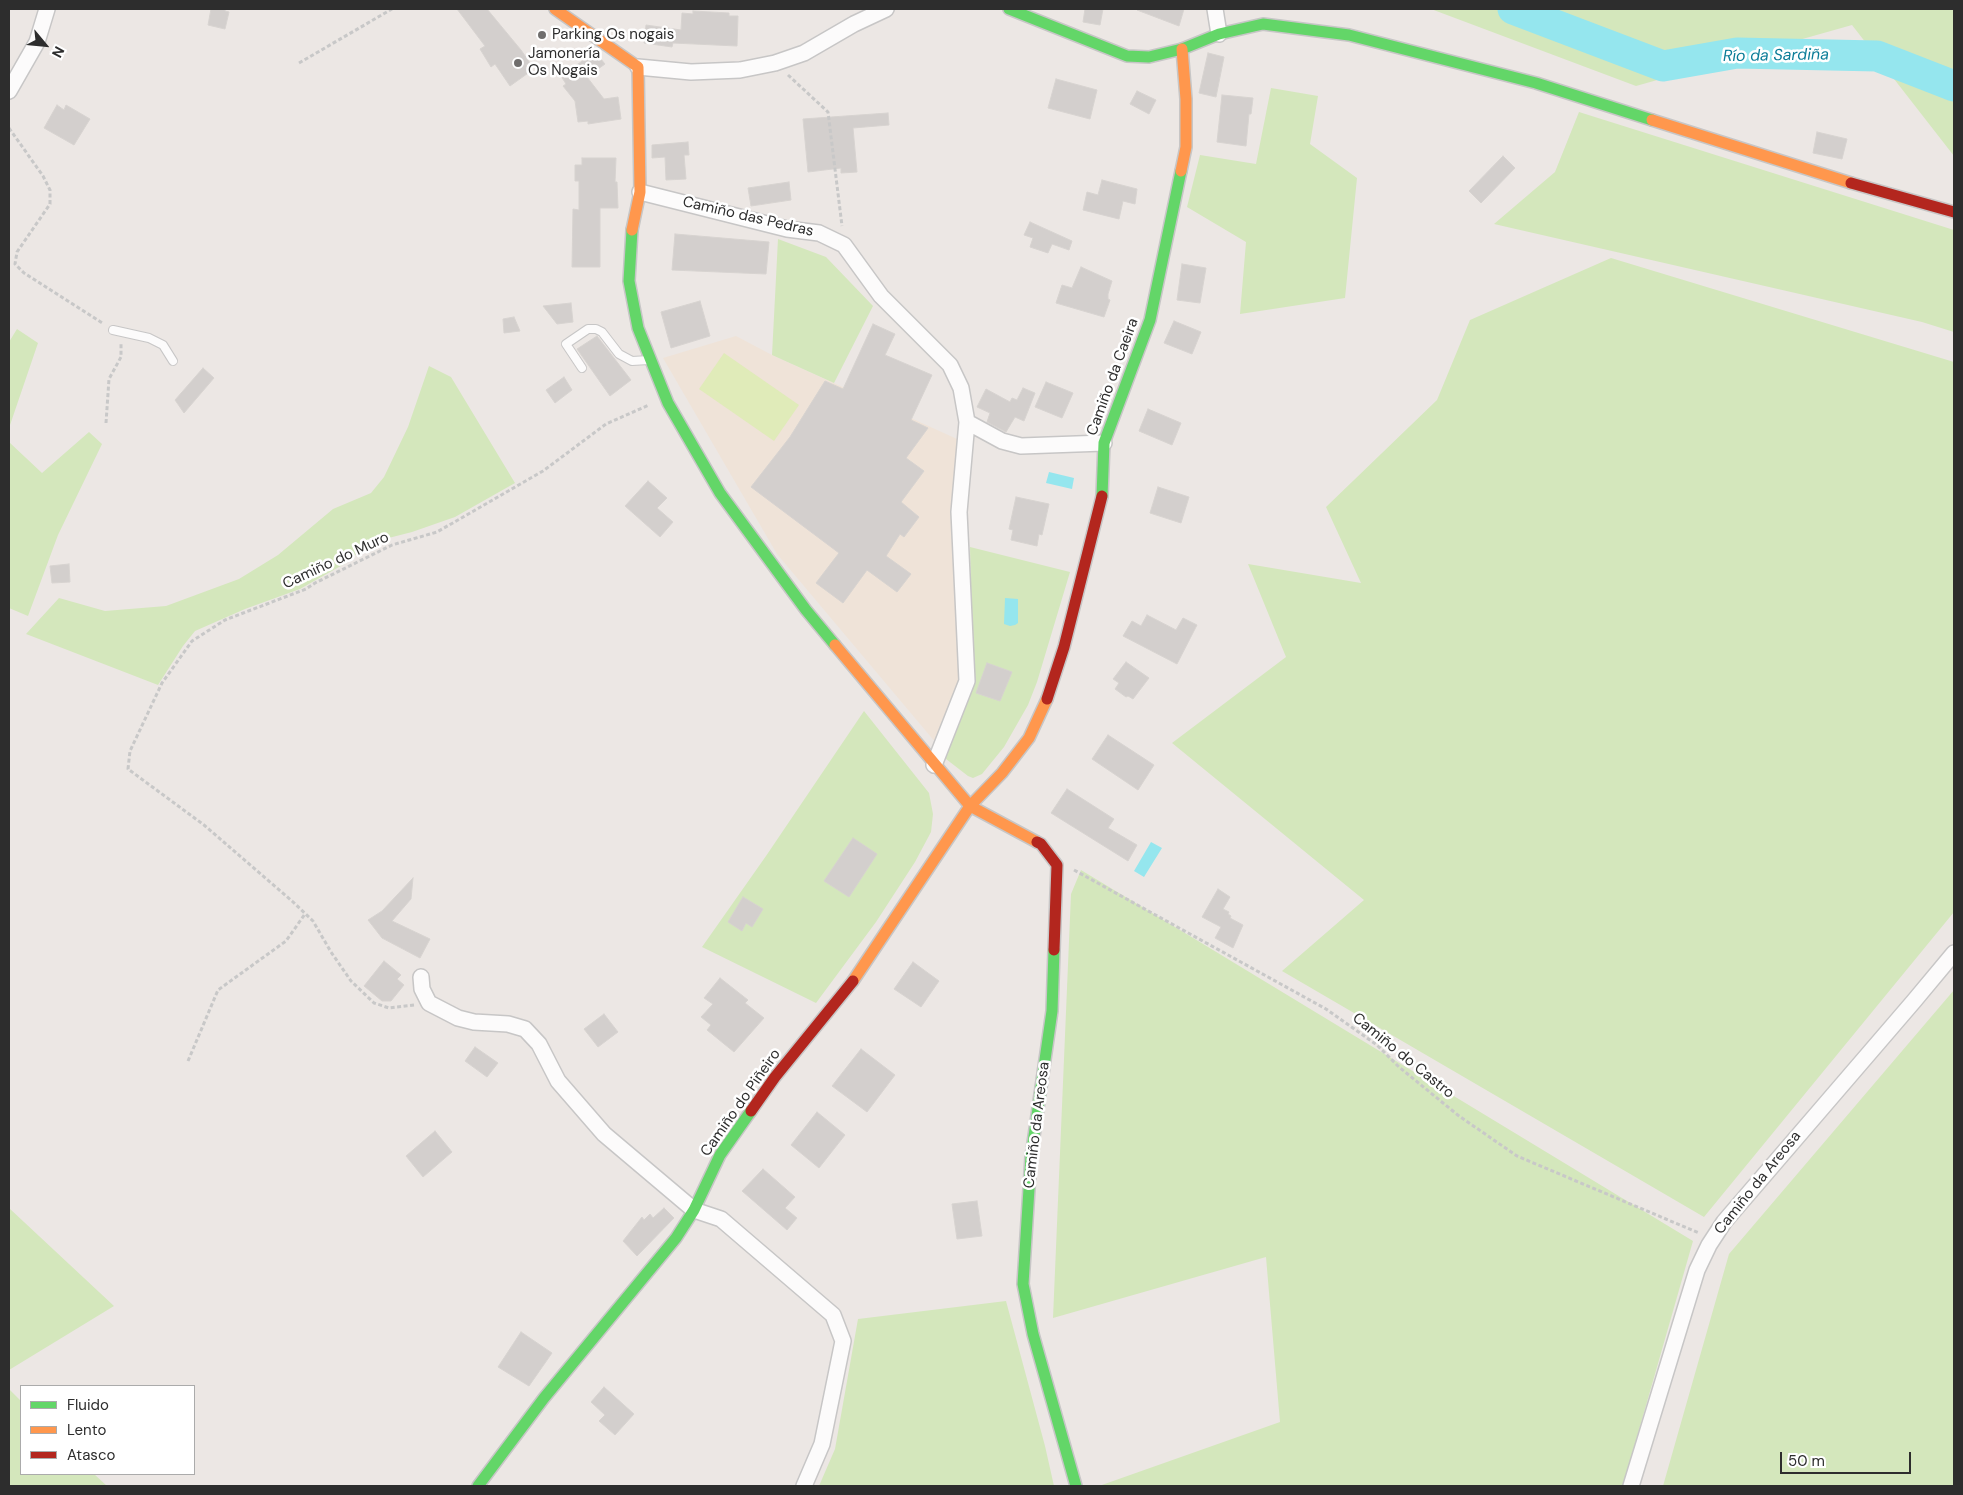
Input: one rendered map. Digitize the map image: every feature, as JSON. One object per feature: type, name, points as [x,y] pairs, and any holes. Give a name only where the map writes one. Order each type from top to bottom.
[{"type":"street","points":[[9,91],[37,42],[48,9]]},
{"type":"street","points":[[554,9],[638,67],[691,72],[740,70],[804,53],[854,24],[886,9]]},
{"type":"street","points":[[1010,9],[1127,56],[1149,57],[1182,49],[1219,34],[1262,24],[1349,35],[1536,83],[1875,191],[1954,212]]},
{"type":"street","points":[[1215,9],[1219,34]]},
{"type":"street","name":"Camiño da Caeira","points":[[970,806],[1002,773],[1029,738],[1050,693],[1064,647],[1102,500],[1104,443],[1150,320],[1186,147],[1186,99],[1182,49]]},
{"type":"street","points":[[638,67],[640,192],[630,238],[629,281],[638,328],[665,397],[720,494],[806,610],[934,765],[970,806],[1041,844],[1057,865]]},
{"type":"street","name":"Camiño das Pedras","points":[[640,192],[787,229],[819,233],[844,245],[882,296],[950,365],[961,388],[967,422],[959,512],[968,681],[934,765]]},
{"type":"street","points":[[967,422],[1002,441],[1021,446],[1104,443]]},
{"type":"street","name":"Camiño do Piñeiro","points":[[478,1486],[544,1398],[676,1238],[694,1210],[720,1155],[775,1077],[856,979],[970,806]]},
{"type":"street","name":"Camiño da Areosa","points":[[1057,865],[1052,1011],[1031,1157],[1022,1284],[1033,1334],[1076,1486]]},
{"type":"street","name":"Camiño da Areosa","points":[[1631,1486],[1697,1270],[1713,1239],[1724,1222],[1954,952]]},
{"type":"street","points":[[421,978],[422,989],[429,1002],[458,1018],[474,1022],[508,1024],[524,1030],[539,1044],[558,1081],[604,1134],[694,1210],[721,1219],[833,1315],[843,1341],[822,1444],[804,1486]]},
{"type":"lane","points":[[582,368],[566,344],[588,329],[596,328],[602,332],[619,354],[632,362],[651,360]]},
{"type":"lane","points":[[113,330],[149,338],[163,345],[173,361]]},
{"type":"path","points":[[299,63],[392,9]]},
{"type":"path","points":[[775,62],[828,112],[844,245]]},
{"type":"path","points":[[9,128],[43,176],[50,190],[50,204],[17,252],[15,264],[24,273],[113,330],[121,338],[121,357],[109,379],[106,423]]},
{"type":"path","name":"Camiño do Muro","points":[[305,914],[268,878],[204,825],[128,769],[130,751],[162,683],[192,642],[226,620],[306,589],[392,545],[437,532],[543,471],[606,424],[665,397]]},
{"type":"path","name":"Camiño do Castro","points":[[1057,865],[1075,870],[1326,1009],[1377,1045],[1399,1067],[1459,1116],[1517,1156],[1713,1239]]},
{"type":"path","points":[[188,1061],[218,990],[286,940],[305,914],[313,921],[330,952],[351,981],[374,1003],[389,1008],[429,1002]]},
{"type":"shaded area","points":[[736,336],[772,355],[957,439],[952,536],[961,677],[936,743],[777,554],[663,358]]},
{"type":"green space","points":[[1431,9],[1954,9],[1954,156],[1852,25],[1636,86]]},
{"type":"green space","points":[[1271,88],[1318,96],[1310,144],[1357,178],[1345,298],[1240,314],[1246,242],[1187,207],[1200,155],[1256,164]]},
{"type":"green space","points":[[1579,112],[1954,230],[1954,332],[1922,322],[1494,224],[1555,172]]},
{"type":"green space","points":[[778,239],[826,257],[873,306],[834,383],[772,355]]},
{"type":"green space","points":[[1611,258],[1954,362],[1954,912],[1704,1217],[1282,971],[1364,900],[1172,743],[1286,657],[1248,564],[1361,583],[1326,507],[1437,400],[1470,320]]},
{"type":"green space","points":[[17,329],[38,343],[9,428],[9,342]]},
{"type":"green space","points":[[724,353],[799,405],[774,441],[699,389]]},
{"type":"green space","points":[[429,366],[451,377],[515,483],[455,517],[412,532],[369,543],[346,563],[300,589],[245,609],[195,631],[158,685],[26,634],[59,598],[105,611],[166,606],[239,579],[278,555],[333,509],[371,493],[384,477],[408,427]]},
{"type":"green space","points":[[89,432],[102,444],[58,535],[28,616],[9,608],[9,442],[42,473]]},
{"type":"green space","points":[[970,547],[1070,572],[1037,682],[1028,705],[1004,747],[982,774],[973,778],[946,759],[945,755],[973,682]]},
{"type":"green space","points":[[864,711],[929,793],[933,814],[931,832],[915,862],[876,922],[816,1003],[702,947]]},
{"type":"green space","points":[[1081,870],[1693,1241],[1623,1486],[1099,1486],[1280,1422],[1266,1257],[1053,1318],[1071,894]]},
{"type":"green space","points":[[1954,990],[1954,1486],[1663,1486],[1729,1254]]},
{"type":"green space","points":[[9,1208],[114,1306],[9,1370]]},
{"type":"green space","points":[[1006,1301],[1054,1486],[819,1486],[835,1449],[858,1319]]},
{"type":"green space","points":[[9,1389],[20,1400],[20,1475],[95,1475],[107,1486],[9,1486]]},
{"type":"water","points":[[1049,472],[1074,478],[1072,489],[1046,483]]},
{"type":"water","points":[[1005,598],[1018,599],[1018,623],[1015,625],[1004,624]]},
{"type":"water","points":[[1151,842],[1162,848],[1144,877],[1134,871]]},
{"type":"building","points":[[211,9],[225,9],[225,11],[229,12],[225,29],[208,25]]},
{"type":"building","points":[[457,9],[487,9],[521,50],[530,63],[526,65],[531,71],[510,86],[495,64],[491,67],[480,49],[485,46]]},
{"type":"building","points":[[1085,9],[1103,9],[1100,25],[1083,22]]},
{"type":"building","points":[[1137,9],[1184,9],[1179,26]]},
{"type":"building","points":[[693,11],[729,13],[729,16],[738,16],[737,46],[673,43],[672,47],[644,43],[646,25],[681,30],[682,13],[693,14]]},
{"type":"building","points":[[595,52],[605,64],[587,77],[604,99],[618,97],[621,119],[588,124],[588,121],[578,122],[575,101],[563,86],[566,84],[561,76]]},
{"type":"building","points":[[1208,53],[1224,57],[1216,97],[1199,93]]},
{"type":"building","points":[[1056,79],[1097,90],[1090,119],[1048,108]]},
{"type":"building","points":[[1137,91],[1156,100],[1149,114],[1130,104]]},
{"type":"building","points":[[1222,95],[1253,98],[1251,114],[1249,114],[1246,146],[1217,142]]},
{"type":"building","points":[[57,105],[64,110],[66,105],[90,119],[74,145],[44,128]]},
{"type":"building","points":[[888,113],[889,125],[853,128],[857,172],[841,173],[841,168],[808,172],[803,119]]},
{"type":"building","points":[[1817,132],[1847,139],[1842,159],[1813,153]]},
{"type":"building","points":[[688,142],[689,155],[684,155],[686,179],[666,180],[665,157],[652,158],[652,145]]},
{"type":"building","points":[[1503,156],[1515,168],[1481,203],[1469,191]]},
{"type":"building","points":[[582,158],[616,158],[615,182],[617,182],[618,208],[600,208],[600,267],[572,267],[573,209],[579,210],[579,181],[575,181],[575,165],[582,165]]},
{"type":"building","points":[[1102,180],[1137,189],[1135,204],[1123,201],[1119,219],[1083,210],[1087,192],[1098,195]]},
{"type":"building","points":[[789,182],[791,200],[751,206],[748,188]]},
{"type":"building","points":[[1030,222],[1072,241],[1069,250],[1052,244],[1048,253],[1030,247],[1033,238],[1024,235]]},
{"type":"building","points":[[675,234],[769,242],[766,274],[672,270]]},
{"type":"building","points":[[1182,264],[1206,268],[1200,303],[1177,300]]},
{"type":"building","points":[[1081,267],[1112,281],[1108,294],[1108,299],[1110,300],[1104,317],[1056,303],[1062,285],[1072,288]]},
{"type":"building","points":[[700,301],[710,336],[671,348],[661,312]]},
{"type":"building","points":[[571,303],[573,322],[557,324],[543,306]]},
{"type":"building","points":[[514,317],[520,331],[504,333],[503,319]]},
{"type":"building","points":[[1174,321],[1201,332],[1192,354],[1164,343]]},
{"type":"building","points":[[873,324],[895,334],[885,355],[932,375],[911,420],[928,428],[906,458],[924,471],[901,502],[919,517],[904,537],[900,534],[886,556],[911,574],[897,592],[867,570],[843,603],[816,583],[839,553],[751,487],[790,437],[825,381],[843,389]]},
{"type":"building","points":[[597,336],[631,380],[610,396],[577,349]]},
{"type":"building","points":[[203,368],[214,378],[184,413],[175,400]]},
{"type":"building","points":[[564,377],[572,390],[555,403],[546,390]]},
{"type":"building","points":[[1046,382],[1073,393],[1062,418],[1035,407]]},
{"type":"building","points":[[1023,388],[1035,393],[1024,421],[1015,417],[1006,432],[987,422],[990,413],[977,407],[986,389],[1010,402],[1012,398],[1017,400]]},
{"type":"building","points":[[1148,409],[1181,423],[1172,445],[1139,431]]},
{"type":"building","points":[[648,481],[667,498],[657,508],[673,522],[660,537],[625,506]]},
{"type":"building","points":[[1158,487],[1189,497],[1181,523],[1150,513]]},
{"type":"building","points":[[1016,497],[1049,504],[1042,535],[1039,534],[1037,546],[1011,540],[1013,530],[1009,529]]},
{"type":"building","points":[[69,564],[70,582],[52,583],[50,566]]},
{"type":"building","points":[[1147,615],[1176,630],[1183,618],[1197,625],[1177,664],[1123,636],[1132,621],[1141,626]]},
{"type":"building","points":[[1126,662],[1149,678],[1133,699],[1128,696],[1126,697],[1115,689],[1119,683],[1113,679]]},
{"type":"building","points":[[987,663],[1012,672],[1000,701],[976,693]]},
{"type":"building","points":[[1108,735],[1154,765],[1138,790],[1092,759]]},
{"type":"building","points":[[1067,789],[1114,819],[1108,828],[1137,845],[1128,861],[1051,813]]},
{"type":"building","points":[[853,838],[877,854],[849,897],[824,881]]},
{"type":"building","points":[[413,878],[411,899],[392,921],[430,939],[420,958],[382,938],[368,920],[382,911]]},
{"type":"building","points":[[1218,889],[1230,897],[1223,909],[1229,912],[1230,918],[1243,925],[1233,948],[1215,938],[1221,927],[1202,917]]},
{"type":"building","points":[[743,897],[763,909],[752,927],[746,923],[742,931],[728,922]]},
{"type":"building","points":[[384,961],[401,975],[397,979],[404,985],[391,1001],[382,1001],[364,986]]},
{"type":"building","points":[[913,962],[939,981],[921,1007],[894,989]]},
{"type":"building","points":[[720,978],[748,1000],[745,1003],[764,1018],[734,1052],[707,1030],[711,1025],[701,1017],[713,1004],[704,998]]},
{"type":"building","points":[[604,1014],[618,1032],[598,1047],[584,1029]]},
{"type":"building","points":[[475,1047],[498,1063],[487,1077],[465,1061]]},
{"type":"building","points":[[861,1049],[895,1075],[867,1112],[832,1086]]},
{"type":"building","points":[[817,1112],[845,1135],[819,1168],[791,1145]]},
{"type":"building","points":[[435,1131],[452,1152],[423,1177],[406,1156]]},
{"type":"building","points":[[763,1169],[795,1197],[785,1208],[797,1218],[787,1230],[742,1191]]},
{"type":"building","points":[[977,1201],[982,1236],[957,1239],[952,1204]]},
{"type":"building","points":[[664,1208],[674,1218],[637,1256],[623,1241],[642,1217],[644,1220],[650,1214],[653,1218]]},
{"type":"building","points":[[521,1332],[552,1353],[529,1386],[498,1367]]},
{"type":"building","points":[[604,1387],[634,1414],[615,1435],[599,1421],[605,1415],[591,1402]]},
{"type":"waterway","name":"Río da Sardiña","points":[[1513,9],[1663,66],[1737,53],[1877,56],[1954,86]]},
{"type":"traffic: fast","points":[[1009,9],[1127,56],[1149,57],[1182,49],[1219,34],[1263,24],[1349,35],[1536,83],[1652,120]]},
{"type":"traffic: fast","points":[[1102,496],[1104,443],[1150,320],[1181,171]]},
{"type":"traffic: fast","points":[[632,230],[629,281],[638,328],[668,403],[720,493],[806,610],[835,645]]},
{"type":"traffic: fast","points":[[1054,950],[1052,1011],[1031,1157],[1023,1284],[1033,1334],[1076,1486]]},
{"type":"traffic: fast","points":[[478,1486],[544,1398],[676,1238],[694,1210],[720,1155],[751,1111]]},
{"type":"traffic: slow","points":[[555,9],[638,67],[640,192],[632,230]]},
{"type":"traffic: slow","points":[[1181,171],[1186,147],[1186,99],[1182,49]]},
{"type":"traffic: slow","points":[[1652,120],[1851,183]]},
{"type":"traffic: slow","points":[[835,645],[970,806],[1037,842]]},
{"type":"traffic: slow","points":[[853,981],[970,806],[1002,773],[1029,738],[1047,699]]},
{"type":"traffic: jam","points":[[1851,183],[1954,212]]},
{"type":"traffic: jam","points":[[1047,699],[1064,647],[1102,496]]},
{"type":"traffic: jam","points":[[1037,842],[1041,844],[1057,865],[1054,950]]},
{"type":"traffic: jam","points":[[751,1111],[775,1077],[853,981]]},
{"type":"place","name":"Parking Os nogais","points":[[542,35]]},
{"type":"place","name":"Jamonería Os Nogais","points":[[518,63]]}]
